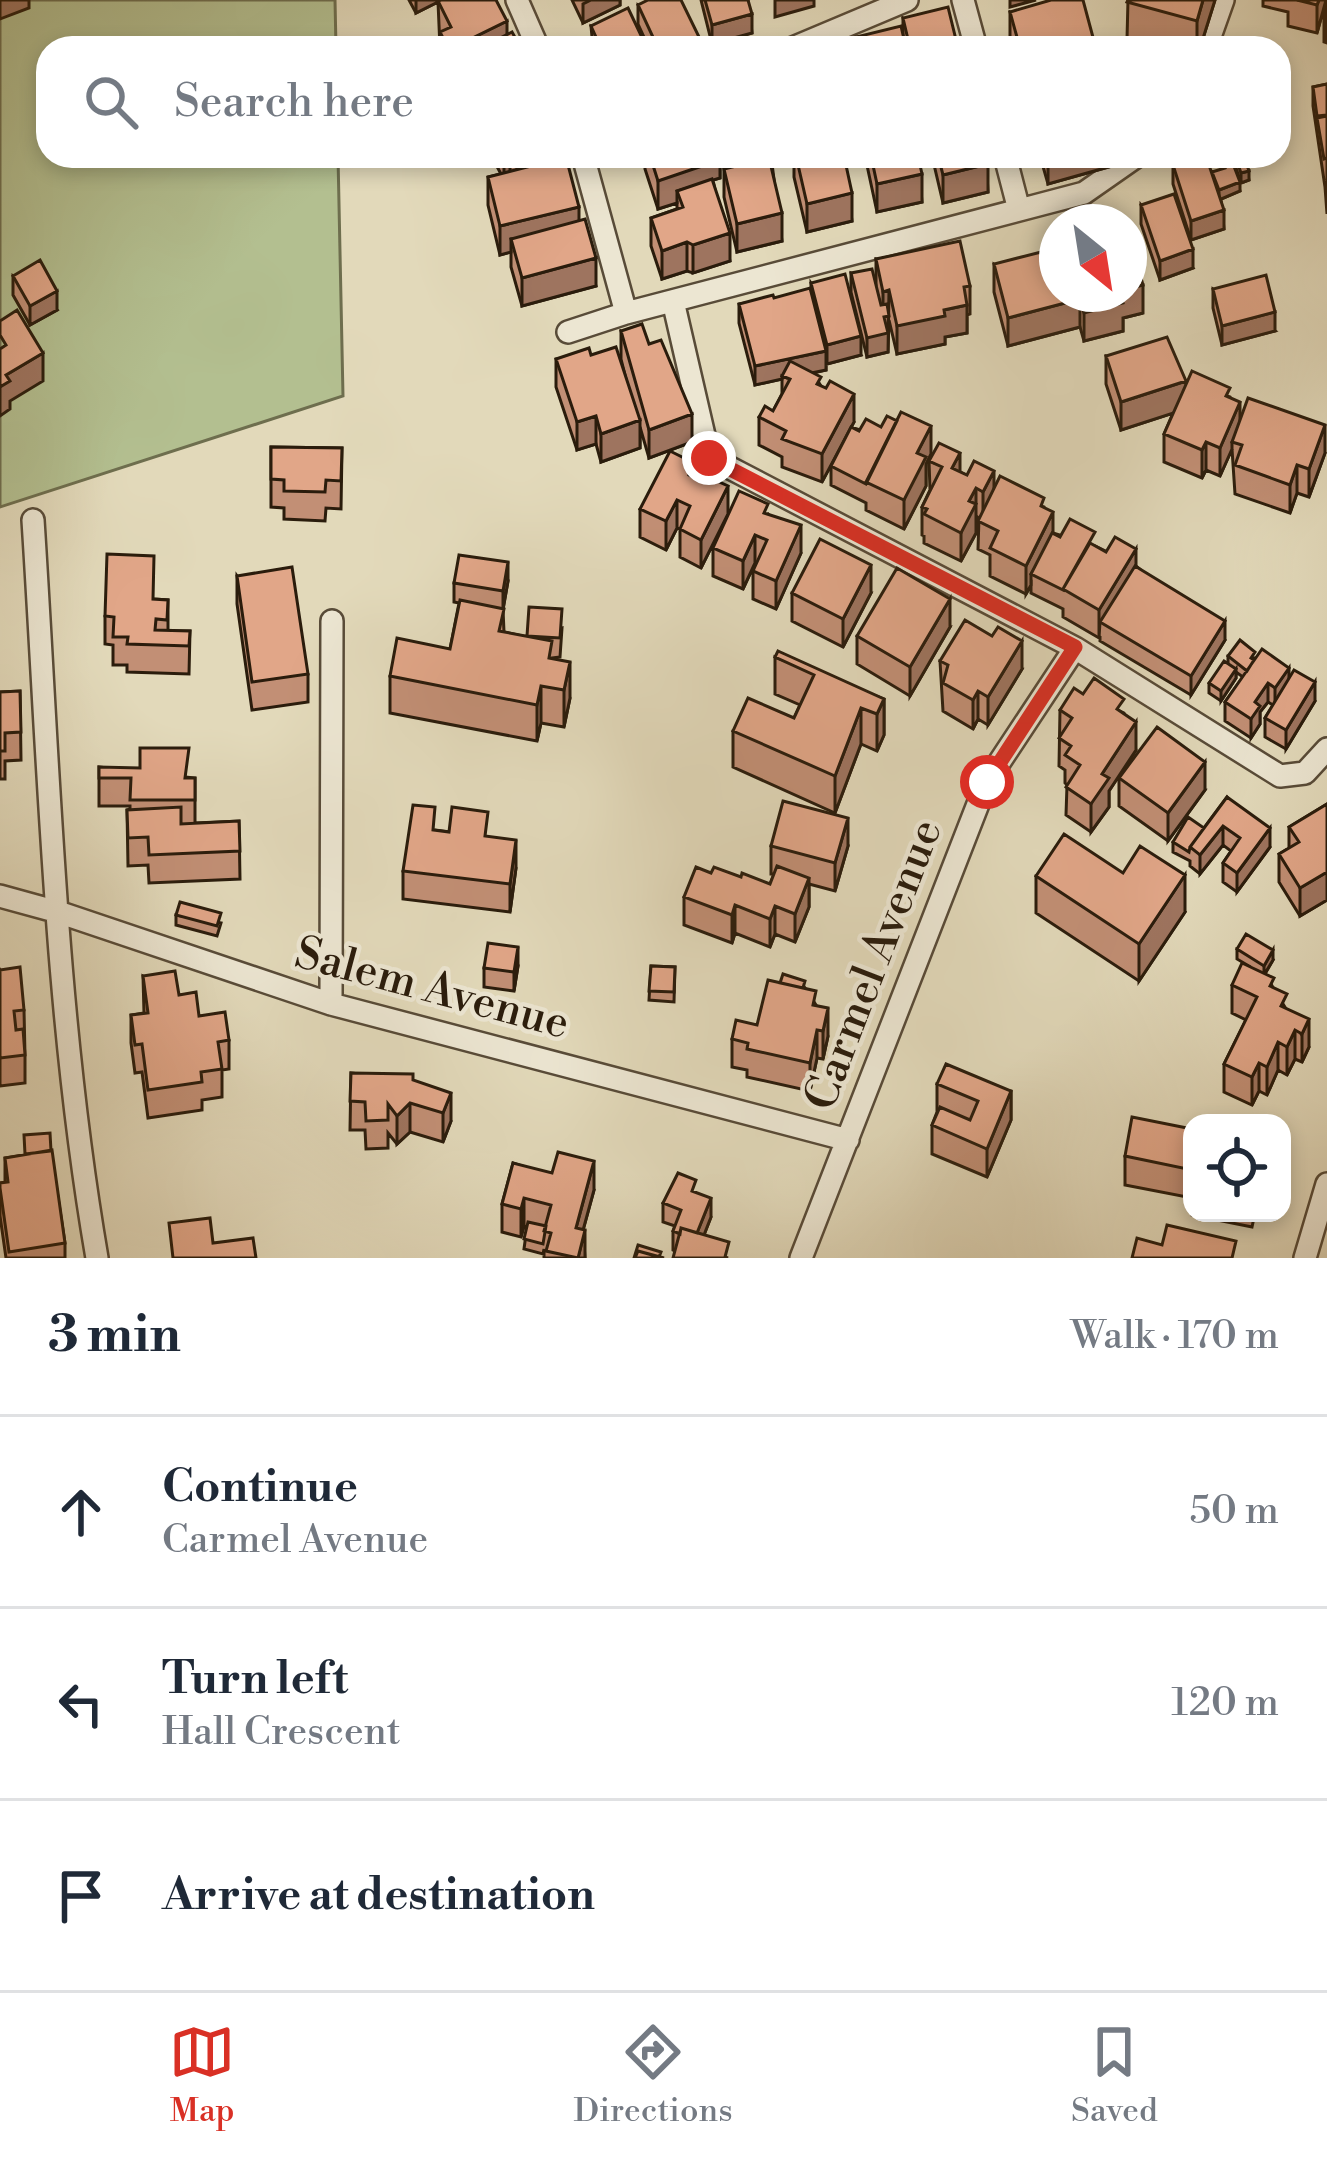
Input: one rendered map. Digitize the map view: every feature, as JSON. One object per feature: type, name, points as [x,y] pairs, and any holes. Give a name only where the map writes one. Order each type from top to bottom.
[{"type":"street","points":[[517,0],[533,36]]},
{"type":"street","points":[[822,36],[907,0]]},
{"type":"street","points":[[963,0],[973,36]]},
{"type":"street","points":[[1210,36],[1222,0]]},
{"type":"street","points":[[586,168],[626,313]]},
{"type":"street","points":[[1007,168],[1019,210]]},
{"type":"street","points":[[568,332],[1084,193],[1120,168]]},
{"type":"street","points":[[673,301],[709,458],[1075,647],[1280,776],[1305,773],[1327,749]]},
{"type":"street","points":[[33,520],[58,912],[82,1173],[97,1258]]},
{"type":"street","points":[[331,1004],[332,621]]},
{"type":"street","name":"Carmel Avenue","points":[[801,1258],[987,782],[1075,647]]},
{"type":"street","name":"Salem Avenue","points":[[0,896],[331,1004],[848,1140]]},
{"type":"street","points":[[1305,1258],[1327,1184]]},
{"type":"green space","points":[[0,0],[335,0],[336,36],[36,36],[36,168],[338,168],[343,396],[0,507]]},
{"type":"building","points":[[496,0],[507,21],[476,36],[442,36],[440,32],[451,27],[438,1]]},
{"type":"building","points":[[648,0],[681,0],[699,36],[652,36],[638,5]]},
{"type":"building","points":[[705,0],[748,0],[752,14],[712,25]]},
{"type":"building","points":[[1051,0],[1083,0],[1093,36],[1017,36],[1010,12]]},
{"type":"building","points":[[1128,0],[1203,0],[1197,21]]},
{"type":"building","points":[[948,7],[955,36],[907,36],[903,18]]},
{"type":"building","points":[[628,8],[641,36],[596,36],[591,26]]},
{"type":"building","points":[[901,26],[903,36],[860,36]]},
{"type":"building","points":[[1327,84],[1327,115],[1317,116],[1313,87]]},
{"type":"building","points":[[1327,116],[1327,158],[1324,159],[1317,118]]},
{"type":"building","points":[[523,168],[569,168],[579,207],[500,226],[488,177]]},
{"type":"building","points":[[654,168],[696,168],[658,181]]},
{"type":"building","points":[[771,168],[782,213],[737,224],[724,169]]},
{"type":"building","points":[[799,168],[847,168],[852,193],[807,204]]},
{"type":"building","points":[[874,168],[921,168],[922,174],[877,184]]},
{"type":"building","points":[[941,168],[972,168],[943,175]]},
{"type":"building","points":[[1174,168],[1210,168],[1224,210],[1191,221]]},
{"type":"building","points":[[1235,168],[1240,182],[1219,190],[1212,172]]},
{"type":"building","points":[[712,179],[730,233],[662,251],[651,218],[683,207],[677,191]]},
{"type":"building","points":[[1174,194],[1193,249],[1160,261],[1144,204]]},
{"type":"building","points":[[585,219],[596,258],[522,278],[511,239]]},
{"type":"building","points":[[960,241],[970,286],[964,287],[967,305],[944,310],[945,316],[897,326],[876,259]]},
{"type":"building","points":[[1039,253],[1039,310],[1008,318],[994,264]]},
{"type":"building","points":[[40,260],[57,291],[30,306],[13,276]]},
{"type":"building","points":[[872,269],[881,305],[887,304],[888,333],[867,338],[851,273]]},
{"type":"building","points":[[845,274],[861,336],[827,345],[811,283]]},
{"type":"building","points":[[1266,275],[1275,312],[1222,326],[1213,289]]},
{"type":"building","points":[[810,288],[826,351],[755,366],[739,304]]},
{"type":"building","points":[[17,310],[43,353],[6,375],[10,381],[0,387],[0,349],[6,345],[0,321]]},
{"type":"building","points":[[642,324],[649,344],[661,340],[692,414],[649,430],[621,331]]},
{"type":"building","points":[[1167,337],[1186,381],[1121,402],[1106,356]]},
{"type":"building","points":[[616,347],[640,420],[601,434],[596,416],[577,422],[556,359],[589,348],[591,355]]},
{"type":"building","points":[[790,361],[821,377],[817,384],[826,388],[830,381],[854,394],[822,454],[782,439],[786,431],[759,417],[765,406],[773,411],[790,379],[782,376]]},
{"type":"building","points":[[1192,371],[1230,388],[1226,396],[1240,402],[1220,448],[1206,442],[1202,450],[1164,434]]},
{"type":"building","points":[[1248,398],[1325,425],[1309,469],[1297,465],[1290,485],[1235,465],[1242,445],[1232,442]]},
{"type":"building","points":[[901,412],[931,426],[917,453],[926,457],[904,500],[866,482]]},
{"type":"building","points":[[887,416],[897,421],[866,484],[831,466],[851,427],[859,431],[866,419],[881,427]]},
{"type":"building","points":[[939,443],[960,453],[952,468],[967,475],[974,461],[994,471],[983,492],[976,488],[969,501],[976,504],[961,533],[924,514],[927,509],[922,507],[942,467],[929,461]]},
{"type":"building","points":[[271,447],[342,448],[341,481],[326,480],[325,492],[284,491],[284,480],[271,479]]},
{"type":"building","points":[[670,451],[694,463],[689,475],[703,482],[706,476],[728,486],[701,540],[680,529],[690,506],[677,500],[666,521],[640,509]]},
{"type":"building","points":[[1000,476],[1044,498],[1041,506],[1053,512],[1026,566],[990,548],[998,531],[978,521]]},
{"type":"building","points":[[739,491],[768,504],[764,513],[801,525],[776,581],[753,571],[767,540],[755,535],[743,561],[713,548]]},
{"type":"building","points":[[1070,519],[1095,532],[1065,591],[1031,574],[1052,533],[1060,537]]},
{"type":"building","points":[[1115,537],[1136,549],[1099,610],[1063,589],[1090,543],[1106,552]]},
{"type":"building","points":[[820,539],[871,565],[843,619],[792,593]]},
{"type":"building","points":[[107,554],[154,556],[153,599],[168,600],[167,620],[156,619],[155,630],[190,631],[189,646],[127,644],[128,637],[113,637],[114,617],[105,616]]},
{"type":"building","points":[[459,555],[508,562],[503,591],[454,583]]},
{"type":"building","points":[[1135,566],[1225,621],[1191,676],[1100,622]]},
{"type":"building","points":[[292,567],[308,674],[252,682],[237,576]]},
{"type":"building","points":[[897,568],[950,599],[910,667],[857,636]]},
{"type":"building","points":[[460,600],[504,609],[499,631],[552,641],[549,658],[570,662],[564,690],[541,686],[537,705],[390,676],[397,638],[450,649]]},
{"type":"building","points":[[529,607],[562,609],[560,638],[527,636]]},
{"type":"building","points":[[965,620],[992,636],[998,627],[1022,641],[988,697],[978,691],[973,700],[943,683],[948,665],[940,661]]},
{"type":"building","points":[[1240,640],[1255,652],[1247,671],[1228,656]]},
{"type":"building","points":[[1262,649],[1289,668],[1275,688],[1268,683],[1255,702],[1260,706],[1251,719],[1225,702]]},
{"type":"building","points":[[778,651],[884,699],[877,714],[861,708],[835,776],[733,731],[748,698],[794,718],[814,675],[775,657]]},
{"type":"building","points":[[1224,661],[1236,669],[1221,691],[1209,683]]},
{"type":"building","points":[[1294,670],[1315,682],[1286,730],[1265,718]]},
{"type":"building","points":[[1094,678],[1124,699],[1117,709],[1136,722],[1102,774],[1109,778],[1091,804],[1066,787],[1080,765],[1065,755],[1071,746],[1059,738],[1072,718],[1060,710],[1074,688],[1083,694]]},
{"type":"building","points":[[20,691],[21,732],[5,733],[5,751],[0,751],[0,692]]},
{"type":"building","points":[[1157,727],[1205,762],[1168,813],[1119,778]]},
{"type":"building","points":[[140,748],[189,748],[185,778],[195,778],[195,800],[130,800],[131,778],[99,778],[99,767],[140,768]]},
{"type":"building","points":[[1227,797],[1270,828],[1237,873],[1223,863],[1240,838],[1223,826],[1200,855],[1190,847]]},
{"type":"building","points":[[783,801],[848,818],[835,863],[771,846]]},
{"type":"building","points":[[1327,804],[1327,872],[1300,888],[1279,854],[1299,842],[1289,827]]},
{"type":"building","points":[[413,805],[435,807],[433,830],[449,832],[452,807],[488,812],[485,836],[516,840],[510,884],[403,871]]},
{"type":"building","points":[[181,807],[181,824],[239,821],[240,851],[149,855],[148,837],[128,838],[127,810]]},
{"type":"building","points":[[1188,817],[1204,828],[1189,852],[1173,842]]},
{"type":"building","points":[[1064,834],[1123,873],[1140,846],[1185,875],[1139,944],[1036,876]]},
{"type":"building","points":[[777,866],[809,878],[795,914],[775,906],[770,919],[735,905],[732,915],[684,897],[696,867],[711,873],[714,867],[741,877],[742,873],[770,884]]},
{"type":"building","points":[[180,902],[221,913],[217,926],[176,915]]},
{"type":"building","points":[[1246,934],[1273,950],[1264,966],[1237,949]]},
{"type":"building","points":[[488,943],[518,947],[514,972],[484,968]]},
{"type":"building","points":[[1242,963],[1274,978],[1270,986],[1287,994],[1281,1006],[1309,1019],[1302,1034],[1295,1030],[1287,1047],[1278,1042],[1267,1067],[1259,1063],[1252,1077],[1224,1064],[1257,997],[1232,985]]},
{"type":"building","points":[[651,966],[675,967],[674,992],[649,991]]},
{"type":"building","points":[[20,967],[24,1010],[14,1011],[16,1030],[23,1029],[25,1055],[0,1058],[0,970]]},
{"type":"building","points":[[175,971],[179,995],[196,992],[199,1016],[225,1012],[229,1040],[218,1042],[222,1069],[201,1072],[202,1082],[148,1090],[142,1044],[135,1045],[131,1015],[148,1013],[143,976]]},
{"type":"building","points":[[783,974],[805,981],[803,988],[780,983]]},
{"type":"building","points":[[768,980],[816,991],[813,1005],[828,1008],[823,1031],[817,1030],[810,1063],[747,1049],[748,1043],[732,1039],[736,1020],[757,1025]]},
{"type":"building","points":[[946,1064],[1011,1091],[987,1149],[932,1125],[940,1107],[970,1120],[978,1101],[937,1084]]},
{"type":"building","points":[[351,1073],[413,1074],[413,1080],[451,1093],[443,1113],[410,1103],[397,1116],[388,1104],[388,1120],[366,1121],[365,1102],[350,1101]]},
{"type":"building","points":[[1132,1117],[1183,1127],[1183,1168],[1125,1156]]},
{"type":"building","points":[[50,1133],[51,1151],[25,1154],[24,1135]]},
{"type":"building","points":[[52,1150],[65,1243],[9,1252],[0,1188],[0,1183],[8,1182],[5,1158]]},
{"type":"building","points":[[558,1152],[594,1161],[576,1228],[585,1230],[578,1258],[546,1251],[551,1233],[544,1231],[551,1205],[524,1198],[521,1209],[502,1204],[513,1163],[552,1173]]},
{"type":"building","points":[[678,1173],[696,1180],[692,1191],[711,1198],[697,1233],[681,1228],[680,1234],[673,1231],[681,1210],[663,1203]]},
{"type":"building","points":[[210,1218],[213,1243],[253,1238],[256,1258],[173,1258],[169,1223]]},
{"type":"building","points":[[528,1222],[546,1226],[543,1244],[524,1239]]},
{"type":"building","points":[[1167,1225],[1236,1241],[1232,1258],[1132,1258],[1137,1238],[1162,1245]]},
{"type":"building","points":[[681,1228],[729,1242],[728,1258],[673,1258]]},
{"type":"building","points":[[638,1245],[661,1252],[659,1257],[638,1251],[634,1258]]},
{"type":"building","points":[[638,1251],[664,1258],[635,1258]]},
{"type":"route","points":[[709,458],[1075,647],[987,782]]}]
